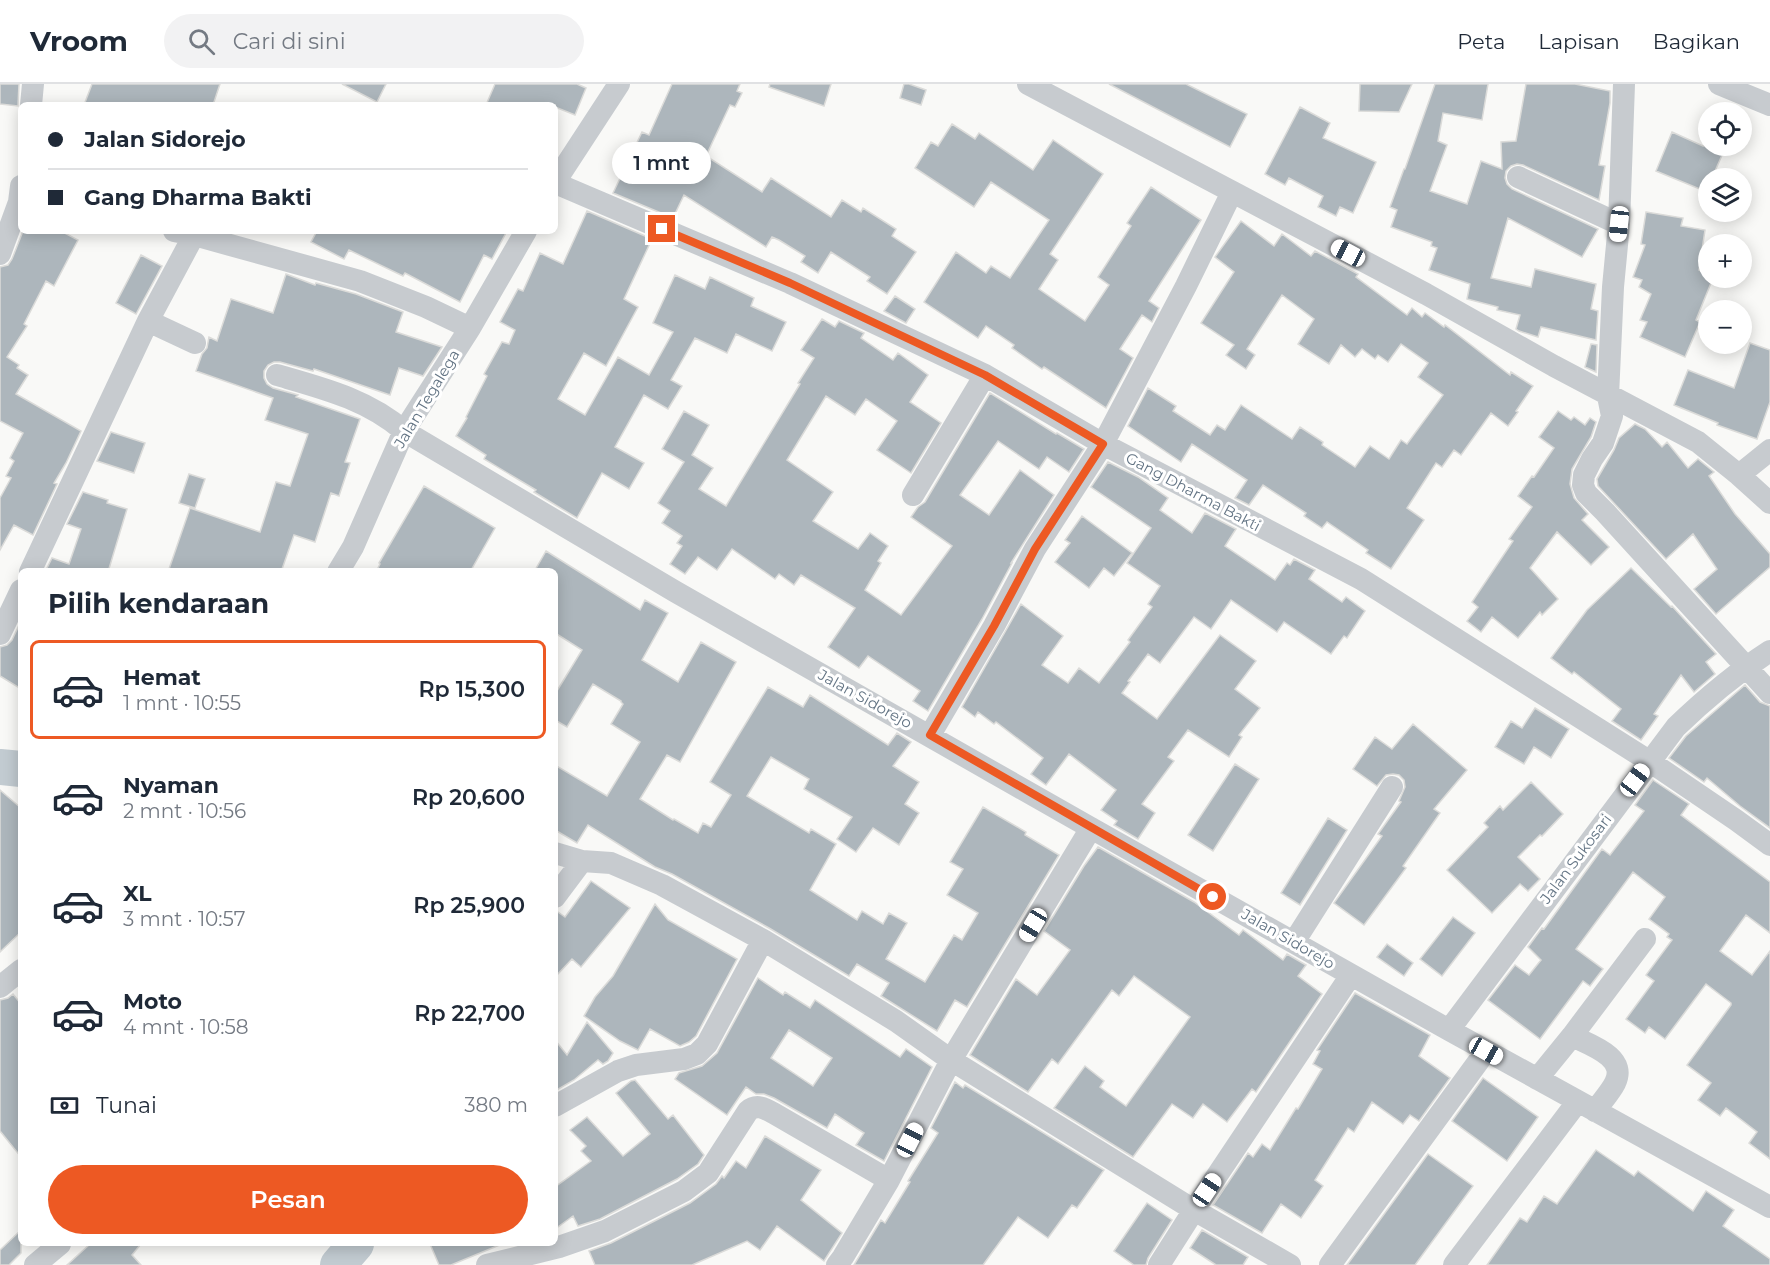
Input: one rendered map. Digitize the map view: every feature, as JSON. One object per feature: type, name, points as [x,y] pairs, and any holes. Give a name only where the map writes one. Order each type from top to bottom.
[{"type":"street","points":[[31,102],[33,84]]},
{"type":"street","points":[[558,177],[619,84]]},
{"type":"street","points":[[1028,84],[1426,294],[1608,396],[1698,442],[1770,503]]},
{"type":"street","points":[[1624,84],[1619,224],[1613,287],[1608,396],[1612,417],[1603,443],[1584,475],[1583,485],[1586,493],[1770,693]]},
{"type":"street","points":[[1719,84],[1770,105]]},
{"type":"street","points":[[1518,177],[1619,224]]},
{"type":"street","name":"Gang Dharma Bakti","points":[[558,183],[790,283],[985,375],[1103,444],[1361,579],[1649,761],[1770,845]]},
{"type":"street","points":[[930,735],[994,626],[1035,549],[1103,444],[1186,286],[1232,192]]},
{"type":"street","points":[[0,254],[15,198]]},
{"type":"street","points":[[32,568],[148,321],[184,234]]},
{"type":"street","points":[[188,234],[360,281],[426,307],[470,328]]},
{"type":"street","name":"Jalan Tegalega","points":[[340,568],[353,547],[404,431],[470,328],[524,234]]},
{"type":"street","points":[[148,321],[195,343]]},
{"type":"street","name":"Jalan Sidorejo","points":[[277,375],[340,393],[381,414],[404,431],[676,592],[1351,975],[1587,1106],[1766,1197]]},
{"type":"street","points":[[913,495],[985,375]]},
{"type":"street","points":[[1739,475],[1770,450]]},
{"type":"street","points":[[0,634],[18,596]]},
{"type":"street","name":"Jalan Sukosari","points":[[1449,1030],[1676,727],[1694,709],[1747,666],[1770,651]]},
{"type":"street","points":[[1294,942],[1392,787]]},
{"type":"street","points":[[837,1265],[889,1180],[951,1060],[1091,828]]},
{"type":"street","points":[[558,854],[582,861],[611,863],[662,885],[763,940],[896,1021],[951,1060],[1194,1210],[1290,1265]]},
{"type":"street","points":[[558,893],[582,861]]},
{"type":"street","points":[[1537,1079],[1645,939]]},
{"type":"street","points":[[558,1104],[618,1071],[636,1065],[669,1062],[698,1054],[707,1044],[763,940]]},
{"type":"street","points":[[0,987],[18,972]]},
{"type":"street","points":[[1159,1265],[1351,975]]},
{"type":"street","points":[[1454,1265],[1587,1106],[1614,1084],[1617,1067],[1610,1057],[1572,1036]]},
{"type":"street","points":[[1330,1265],[1486,1051]]},
{"type":"street","points":[[558,1243],[605,1231],[684,1191],[708,1173],[748,1111],[756,1106],[775,1114],[889,1180]]},
{"type":"street","points":[[35,1265],[58,1246]]},
{"type":"street","points":[[487,1265],[543,1247]]},
{"type":"building","points":[[0,84],[19,84],[18,106],[0,104]]},
{"type":"building","points":[[92,84],[220,84],[214,102],[85,102]]},
{"type":"building","points":[[342,84],[386,84],[377,102]]},
{"type":"building","points":[[495,84],[577,84],[586,88],[575,115],[558,108],[558,102],[487,102]]},
{"type":"building","points":[[672,84],[740,84],[737,91],[742,93],[735,107],[730,105],[706,156],[762,192],[771,178],[831,217],[842,200],[861,212],[863,208],[896,229],[892,236],[916,252],[887,294],[867,281],[870,277],[831,252],[818,273],[801,262],[805,256],[779,240],[772,237],[766,247],[684,195],[673,218],[613,193],[642,132],[649,135]]},
{"type":"building","points":[[770,84],[831,84],[824,106],[769,87]]},
{"type":"building","points":[[904,84],[926,90],[921,105],[900,98]]},
{"type":"building","points":[[1109,84],[1186,84],[1247,114],[1230,147]]},
{"type":"building","points":[[1360,84],[1412,84],[1399,112],[1359,111]]},
{"type":"building","points":[[1435,84],[1488,84],[1482,120],[1443,113],[1438,141],[1447,145],[1430,191],[1467,204],[1481,161],[1502,169],[1501,142],[1516,141],[1526,84],[1575,84],[1610,91],[1599,165],[1605,166],[1599,200],[1523,165],[1511,166],[1506,171],[1507,184],[1512,189],[1598,229],[1582,257],[1508,218],[1491,278],[1531,287],[1535,269],[1596,284],[1591,309],[1598,311],[1596,340],[1541,327],[1538,337],[1519,331],[1516,329],[1520,315],[1497,310],[1498,307],[1467,299],[1470,284],[1429,270],[1437,248],[1431,246],[1432,242],[1391,227],[1397,210],[1390,207]]},
{"type":"building","points":[[1300,107],[1330,123],[1323,138],[1376,162],[1353,213],[1340,207],[1336,216],[1318,207],[1323,196],[1289,178],[1285,185],[1265,174]]},
{"type":"building","points":[[952,124],[975,139],[979,133],[1033,170],[1053,140],[1103,174],[1050,254],[1058,260],[1039,289],[1085,321],[1109,285],[1098,277],[1131,226],[1127,223],[1151,187],[1201,220],[1149,301],[1159,308],[1152,322],[1142,315],[1120,349],[1133,358],[1106,408],[1044,367],[1042,369],[1012,348],[1014,345],[986,326],[978,338],[924,302],[956,252],[986,273],[991,266],[1010,278],[1049,220],[991,182],[974,207],[915,168],[931,142],[938,146]]},
{"type":"building","points":[[1672,132],[1698,144],[1698,156],[1722,156],[1716,168],[1698,168],[1698,188],[1656,171]]},
{"type":"building","points":[[587,211],[652,239],[624,299],[638,307],[606,366],[584,353],[558,399],[585,415],[618,357],[649,375],[673,332],[653,323],[675,275],[705,289],[710,277],[754,298],[751,306],[786,322],[772,351],[736,334],[727,353],[695,338],[671,380],[682,386],[668,409],[644,395],[615,447],[644,463],[629,489],[602,473],[577,518],[484,459],[486,455],[456,436],[487,376],[484,374],[502,342],[509,344],[515,330],[500,322],[518,289],[523,291],[540,253],[563,264]]},
{"type":"building","points":[[1646,212],[1683,218],[1681,226],[1705,230],[1704,234],[1698,234],[1698,288],[1709,288],[1704,300],[1698,300],[1696,320],[1698,327],[1685,357],[1640,337],[1647,322],[1640,320],[1651,294],[1639,287],[1642,280],[1633,277],[1645,245],[1641,244]]},
{"type":"building","points":[[1241,221],[1274,246],[1282,234],[1311,256],[1315,251],[1358,274],[1356,277],[1407,315],[1412,308],[1422,317],[1425,313],[1444,327],[1445,325],[1510,375],[1511,372],[1533,386],[1508,426],[1491,413],[1461,455],[1454,450],[1442,467],[1436,463],[1407,508],[1424,520],[1391,569],[1366,553],[1368,550],[1327,522],[1322,528],[1304,516],[1306,513],[1263,485],[1249,505],[1235,498],[1247,480],[1192,444],[1181,462],[1128,426],[1148,388],[1176,406],[1173,411],[1210,435],[1217,425],[1225,430],[1241,405],[1292,439],[1300,427],[1355,467],[1370,446],[1389,459],[1401,440],[1407,444],[1443,395],[1418,377],[1428,363],[1401,344],[1388,362],[1378,355],[1375,359],[1362,349],[1355,357],[1341,345],[1329,364],[1298,344],[1314,319],[1282,295],[1247,349],[1255,355],[1246,369],[1226,355],[1234,345],[1201,323],[1234,272],[1215,257]]},
{"type":"building","points":[[22,234],[67,234],[78,240],[54,286],[46,281],[24,324],[27,326],[7,357],[19,365],[17,368],[28,375],[16,394],[81,431],[54,483],[57,484],[33,535],[14,525],[0,550],[0,498],[11,478],[6,476],[14,461],[10,458],[23,433],[0,421],[0,267],[8,265]]},
{"type":"building","points":[[315,234],[505,234],[492,259],[484,255],[460,302],[405,273],[403,276],[349,250],[344,259],[311,242]]},
{"type":"building","points":[[141,255],[162,266],[136,314],[116,303]]},
{"type":"building","points":[[286,274],[315,285],[316,283],[356,294],[403,312],[396,332],[442,347],[423,376],[399,368],[390,395],[314,369],[313,371],[280,362],[268,365],[264,371],[264,378],[273,388],[360,419],[345,462],[350,463],[339,496],[331,493],[315,542],[294,535],[282,568],[169,568],[190,508],[260,532],[276,482],[290,486],[308,434],[265,420],[273,398],[196,371],[202,354],[207,348],[209,337],[217,341],[231,299],[273,313]]},
{"type":"building","points":[[895,296],[915,309],[906,323],[884,311]]},
{"type":"building","points":[[822,319],[835,327],[839,321],[864,333],[861,338],[893,360],[898,353],[928,375],[910,402],[941,423],[911,473],[877,450],[897,421],[866,399],[855,415],[826,396],[787,460],[833,492],[813,521],[858,549],[870,533],[888,546],[878,561],[881,563],[865,590],[901,615],[952,546],[911,517],[925,502],[990,393],[1084,449],[1069,472],[1047,457],[1039,469],[998,441],[960,495],[989,515],[1020,470],[1054,495],[1011,563],[982,619],[928,711],[913,701],[920,691],[868,656],[859,668],[828,647],[855,608],[801,575],[794,585],[779,574],[775,579],[732,549],[717,570],[698,557],[685,574],[670,564],[682,546],[677,543],[682,536],[662,523],[670,511],[658,503],[684,462],[662,449],[684,411],[709,425],[692,455],[713,468],[699,489],[726,506],[814,358],[801,350]]},
{"type":"building","points":[[1591,344],[1597,345],[1596,372],[1585,367]]},
{"type":"building","points":[[1752,344],[1770,350],[1770,402],[1757,439],[1717,425],[1718,423],[1674,405],[1688,370],[1734,388],[1746,354],[1752,354]]},
{"type":"building","points":[[1558,411],[1571,420],[1574,417],[1585,425],[1590,418],[1596,422],[1591,437],[1572,469],[1570,484],[1574,498],[1588,514],[1582,520],[1609,547],[1591,565],[1557,532],[1530,568],[1558,599],[1542,615],[1540,612],[1518,638],[1492,617],[1481,632],[1467,621],[1478,607],[1472,602],[1513,541],[1509,539],[1532,507],[1518,496],[1554,448],[1539,437]]},
{"type":"building","points":[[1635,424],[1645,429],[1662,447],[1667,442],[1688,468],[1698,459],[1714,472],[1709,476],[1735,514],[1770,554],[1770,567],[1716,614],[1694,589],[1717,569],[1693,534],[1666,559],[1598,486],[1597,479],[1619,438]]},
{"type":"building","points":[[111,432],[145,443],[134,473],[97,461]]},
{"type":"building","points":[[1108,462],[1138,477],[1168,498],[1160,510],[1192,533],[1205,513],[1236,529],[1225,546],[1275,580],[1287,563],[1290,565],[1294,559],[1315,570],[1309,579],[1342,602],[1346,597],[1365,611],[1347,638],[1344,636],[1331,654],[1284,622],[1277,632],[1231,600],[1211,629],[1194,617],[1160,663],[1148,654],[1122,693],[1157,719],[1220,635],[1256,661],[1235,689],[1260,708],[1239,735],[1242,737],[1229,757],[1188,730],[1168,757],[1174,761],[1142,804],[1155,813],[1138,839],[1114,825],[1117,821],[1101,810],[1116,790],[1069,754],[1046,785],[1031,774],[1043,758],[996,722],[994,724],[978,712],[975,717],[962,707],[1021,604],[1063,636],[1042,665],[1068,683],[1079,668],[1099,683],[1130,642],[1128,640],[1152,607],[1148,604],[1160,586],[1127,563],[1151,528],[1091,487]]},
{"type":"building","points":[[189,474],[205,479],[195,508],[179,503]]},
{"type":"building","points":[[424,486],[495,528],[472,568],[378,568]]},
{"type":"building","points":[[83,492],[127,509],[109,568],[47,568],[52,558],[69,564],[81,529],[67,524]]},
{"type":"building","points":[[1082,516],[1132,553],[1114,576],[1104,568],[1089,588],[1055,562],[1070,543],[1065,540]]},
{"type":"building","points":[[546,551],[640,610],[645,600],[668,613],[642,660],[678,682],[701,642],[736,662],[680,762],[667,755],[640,799],[698,833],[703,823],[711,827],[731,795],[710,782],[768,687],[803,707],[810,695],[888,745],[897,733],[911,742],[893,766],[919,782],[905,804],[919,813],[899,845],[873,828],[856,852],[837,839],[852,817],[804,789],[809,779],[771,757],[747,796],[809,833],[811,829],[836,844],[810,890],[857,920],[862,911],[883,924],[889,913],[907,923],[886,959],[925,982],[954,935],[962,940],[978,913],[947,895],[963,869],[950,862],[983,807],[1026,832],[1025,835],[1059,855],[967,1007],[955,1000],[937,1031],[881,996],[889,983],[857,964],[849,976],[769,928],[672,874],[655,867],[588,825],[577,843],[558,832],[558,767],[607,796],[640,742],[611,724],[623,704],[593,684],[567,727],[558,722],[558,689],[582,650],[558,635],[558,568],[536,568]]},
{"type":"building","points":[[1631,568],[1672,606],[1716,654],[1706,662],[1715,674],[1694,692],[1681,675],[1654,714],[1658,716],[1641,740],[1612,721],[1621,709],[1574,672],[1572,674],[1551,658],[1587,610]]},
{"type":"building","points":[[18,627],[18,687],[0,676],[0,647],[12,640]]},
{"type":"building","points":[[1745,685],[1760,702],[1770,706],[1770,828],[1707,778],[1704,782],[1669,758],[1686,736]]},
{"type":"building","points":[[1535,708],[1569,729],[1551,758],[1534,747],[1524,764],[1495,747],[1511,721],[1522,728]]},
{"type":"building","points":[[1413,724],[1467,770],[1434,809],[1440,813],[1403,866],[1406,868],[1364,925],[1334,903],[1382,836],[1378,834],[1401,802],[1399,801],[1405,787],[1404,780],[1399,775],[1386,775],[1377,786],[1353,769],[1375,737],[1392,749]]},
{"type":"building","points":[[1235,764],[1259,779],[1213,851],[1188,835]]},
{"type":"building","points":[[1653,780],[1689,804],[1681,815],[1770,882],[1770,933],[1746,915],[1720,951],[1752,975],[1770,951],[1770,1159],[1749,1143],[1757,1132],[1726,1108],[1720,1116],[1698,1100],[1711,1083],[1687,1065],[1731,1003],[1706,984],[1665,1039],[1649,1027],[1645,1033],[1626,1019],[1654,981],[1646,975],[1672,940],[1667,937],[1669,934],[1649,919],[1665,897],[1633,872],[1576,949],[1603,969],[1590,986],[1583,981],[1540,1039],[1488,1000],[1515,965],[1529,975],[1541,960],[1528,947],[1542,928],[1544,929],[1602,849],[1610,855],[1644,811],[1635,805]]},
{"type":"building","points":[[1531,782],[1563,814],[1518,857],[1540,879],[1528,891],[1520,884],[1492,913],[1447,870],[1488,827],[1484,823],[1500,806],[1503,810]]},
{"type":"building","points":[[0,790],[18,805],[18,935],[0,952]]},
{"type":"building","points":[[1328,818],[1347,830],[1300,905],[1281,893]]},
{"type":"building","points":[[1098,847],[1194,902],[1239,935],[1243,930],[1283,960],[1287,954],[1306,965],[1298,976],[1322,994],[1256,1092],[1252,1089],[1227,1122],[1203,1104],[1193,1118],[1172,1104],[1133,1157],[1054,1108],[1085,1066],[1104,1081],[1100,1087],[1126,1106],[1190,1017],[1134,976],[1119,996],[1112,990],[1058,1064],[1052,1059],[1028,1092],[970,1055],[1016,979],[1037,995],[1070,950],[1044,931]]},
{"type":"building","points":[[591,881],[630,908],[581,967],[572,959],[558,974],[558,912],[565,917]]},
{"type":"building","points":[[655,904],[668,920],[737,959],[696,1036],[680,1046],[650,1029],[638,1050],[620,1041],[584,1016],[595,997],[613,976]]},
{"type":"building","points":[[1453,917],[1475,933],[1442,976],[1420,959]]},
{"type":"building","points":[[1387,944],[1413,963],[1404,976],[1377,957]]},
{"type":"building","points":[[758,978],[783,995],[785,992],[810,1008],[815,1000],[900,1057],[906,1049],[932,1067],[884,1161],[856,1145],[864,1133],[835,1114],[827,1128],[774,1098],[756,1094],[746,1087],[727,1115],[675,1079],[679,1073],[702,1066],[717,1053]],"holes":[[[789,1030],[832,1058],[813,1086],[771,1058]]]},
{"type":"building","points":[[1355,993],[1430,1035],[1419,1056],[1450,1078],[1419,1121],[1410,1115],[1403,1124],[1372,1102],[1354,1132],[1348,1128],[1315,1180],[1323,1186],[1301,1218],[1281,1204],[1262,1233],[1213,1205],[1248,1153],[1253,1157],[1262,1144],[1270,1150],[1296,1108],[1298,1109],[1322,1069],[1313,1064],[1320,1051],[1317,1050]]},
{"type":"building","points":[[13,994],[18,1000],[18,1153],[0,1131],[0,1000]]},
{"type":"building","points":[[587,1022],[613,1053],[608,1061],[603,1064],[598,1060],[574,1080],[558,1089],[558,1044],[567,1055]]},
{"type":"building","points":[[1483,1078],[1538,1117],[1507,1161],[1452,1121]]},
{"type":"building","points":[[635,1080],[668,1119],[673,1115],[704,1155],[698,1164],[677,1179],[600,1219],[578,1226],[573,1216],[558,1227],[558,1185],[591,1161],[581,1151],[586,1146],[570,1130],[587,1117],[623,1156],[650,1134],[616,1093]]},
{"type":"building","points":[[955,1082],[963,1088],[965,1085],[1104,1170],[1077,1208],[1072,1205],[1048,1238],[1018,1217],[983,1265],[854,1265],[881,1220],[885,1223],[938,1133],[931,1128]]},
{"type":"building","points":[[765,1136],[821,1170],[801,1200],[842,1233],[824,1261],[777,1226],[760,1250],[747,1241],[692,1265],[595,1265],[589,1251],[611,1243],[690,1203],[716,1184],[722,1176],[724,1178],[736,1161],[746,1168]]},
{"type":"building","points":[[1596,1150],[1634,1176],[1638,1171],[1693,1211],[1706,1191],[1734,1210],[1723,1226],[1770,1259],[1770,1265],[1487,1265],[1520,1218],[1527,1222],[1544,1196],[1557,1204]]},
{"type":"building","points":[[1428,1154],[1473,1186],[1415,1265],[1347,1265]]},
{"type":"building","points":[[1147,1203],[1172,1220],[1146,1265],[1134,1265],[1114,1251]]},
{"type":"building","points":[[1202,1230],[1248,1257],[1243,1265],[1216,1265],[1190,1248]]},
{"type":"building","points":[[18,1233],[18,1246],[21,1246],[21,1253],[9,1265],[0,1265],[0,1250]]},
{"type":"building","points":[[88,1246],[139,1246],[132,1255],[141,1265],[67,1265]]},
{"type":"building","points":[[431,1246],[497,1246],[451,1265],[439,1265]]},
{"type":"waterway","points":[[0,767],[18,769]]},
{"type":"waterway","points":[[338,1265],[354,1246]]},
{"type":"route","points":[[662,229],[790,283],[985,375],[1103,444],[1035,549],[994,626],[930,735],[1213,897]]}]
